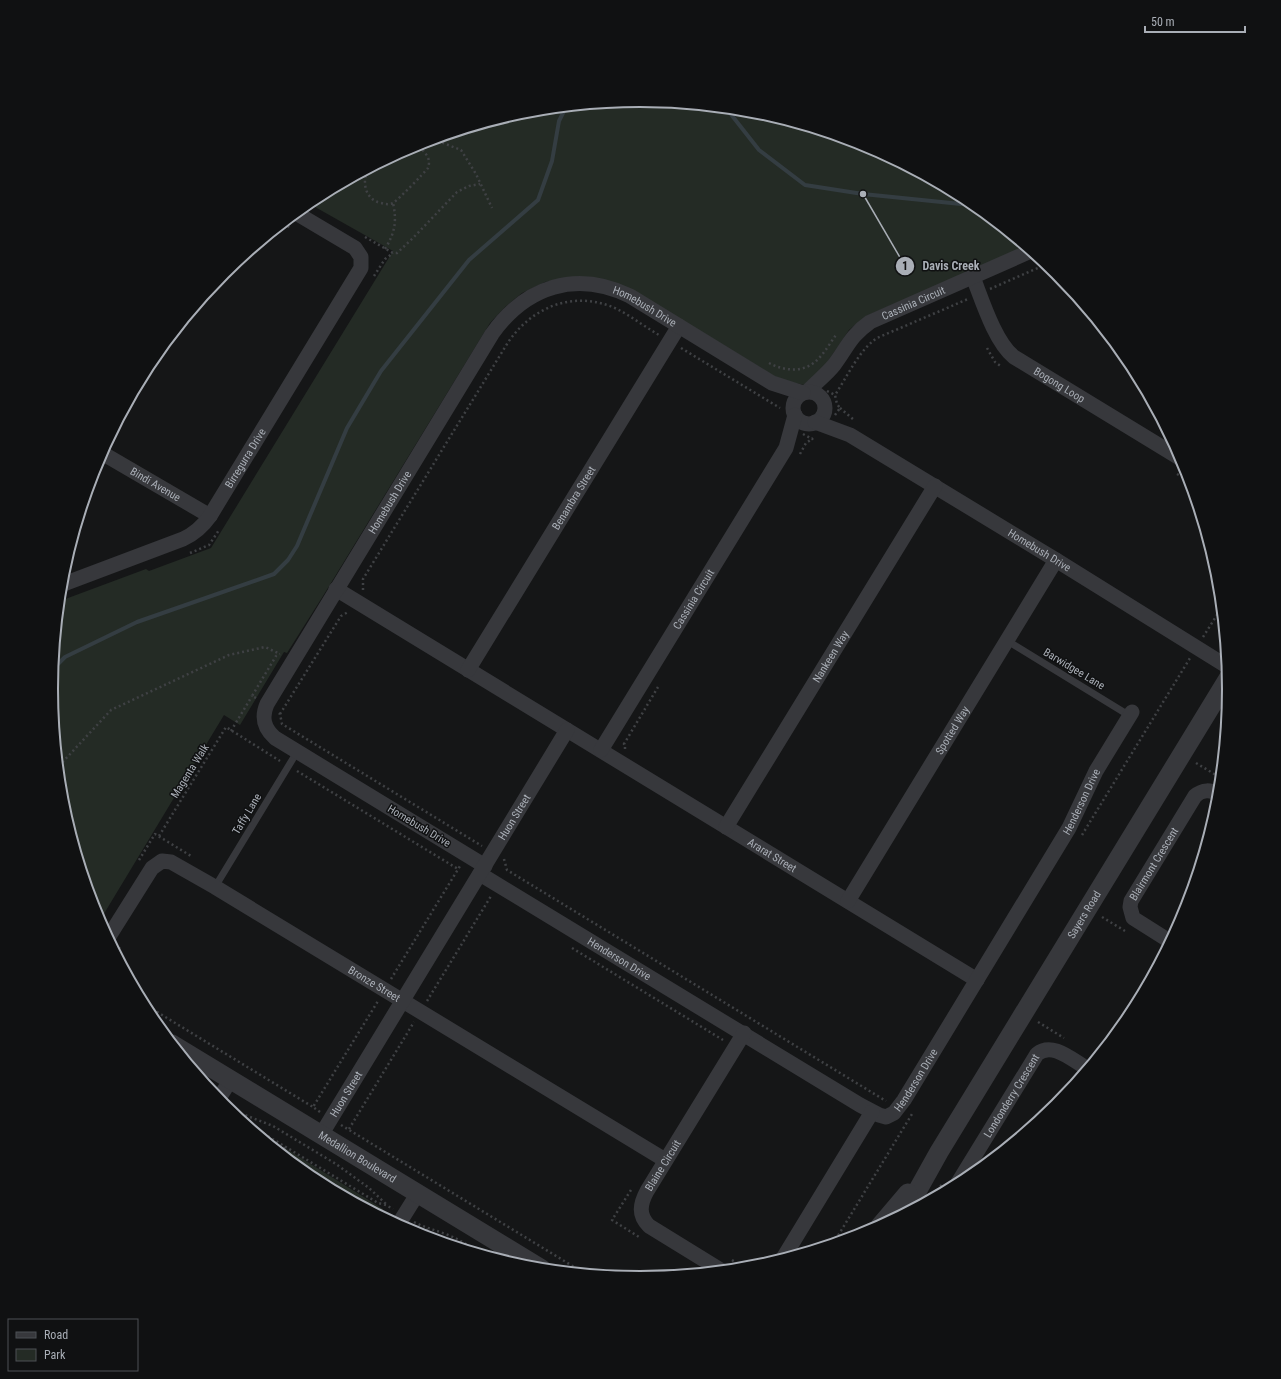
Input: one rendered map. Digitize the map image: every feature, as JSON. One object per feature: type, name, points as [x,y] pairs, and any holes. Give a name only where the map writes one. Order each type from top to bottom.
[{"type":"street","name":"Birregurra Drive","points":[[68,582],[183,539],[203,525],[210,516],[361,268],[361,257],[351,245],[301,217]]},
{"type":"street","name":"Cassinia Circuit","points":[[601,750],[792,453],[810,410],[833,366],[857,332],[870,322],[1026,253]]},
{"type":"street","name":"Bogong Loop","points":[[979,274],[986,291],[999,338],[1002,345],[1011,354],[1173,454]]},
{"type":"street","name":"Homebush Drive","points":[[482,870],[466,855],[275,738],[266,727],[263,716],[267,704],[492,334],[514,308],[525,300],[548,289],[569,284],[589,284],[620,292],[772,383],[810,410],[850,435],[1222,663]]},
{"type":"street","name":"Benambra Street","points":[[468,670],[679,326]]},
{"type":"street","name":"Bindi Avenue","points":[[107,456],[210,516]]},
{"type":"street","name":"Nankeen Way","points":[[726,827],[935,486]]},
{"type":"street","name":"Spotted Way","points":[[848,901],[1056,560]]},
{"type":"street","points":[[336,589],[360,594],[468,670],[567,730]]},
{"type":"street","name":"Sayers Road","points":[[909,1206],[939,1152],[1223,687]]},
{"type":"street","name":"Henderson Drive","points":[[482,870],[872,1112],[882,1117],[886,1117],[894,1113],[892,1105],[977,980],[1069,828],[1096,771],[1131,714]]},
{"type":"street","name":"Ararat Street","points":[[567,730],[977,980]]},
{"type":"street","name":"Huon Street","points":[[321,1135],[567,730]]},
{"type":"street","name":"Blairmont Crescent","points":[[1167,939],[1133,918],[1130,911],[1131,901],[1195,796],[1204,791],[1209,790],[1214,792]]},
{"type":"street","name":"Bronze Street","points":[[115,940],[147,874],[152,868],[162,861],[176,863],[665,1160]]},
{"type":"street","name":"Blaine Circuit","points":[[724,1264],[649,1226],[642,1216],[641,1205],[642,1199],[665,1160],[744,1033]]},
{"type":"street","name":"Londonderry Crescent","points":[[971,1169],[1035,1057],[1040,1052],[1050,1049],[1056,1050],[1084,1067]]},
{"type":"street","name":"Medallion Boulevard","points":[[184,1051],[530,1261]]},
{"type":"street","points":[[222,1094],[231,1079]]},
{"type":"street","points":[[786,1253],[872,1112]]},
{"type":"street","name":"Sayers Road","points":[[888,1216],[939,1152]]},
{"type":"street","points":[[401,1220],[418,1193]]},
{"type":"lane","name":"Barwidgee Lane","points":[[1006,640],[1131,714]]},
{"type":"lane","name":"Taffy Lane","points":[[215,887],[297,752]]},
{"type":"path","points":[[441,142],[461,150],[492,208]]},
{"type":"path","points":[[365,177],[365,187],[370,197],[380,203],[393,203],[399,199],[428,168],[430,163],[429,158],[422,150]]},
{"type":"path","points":[[393,203],[396,214],[396,225],[393,237],[386,248],[394,253],[402,248],[458,192],[469,186],[480,184]]},
{"type":"path","points":[[288,226],[297,231]]},
{"type":"path","points":[[810,410],[866,347],[877,338],[1040,267]]},
{"type":"path","points":[[979,274],[986,291],[995,294]]},
{"type":"path","points":[[280,714],[341,616],[348,613],[360,594],[362,579],[514,333],[531,317],[540,311],[562,303],[588,301],[603,304],[617,310],[670,341],[810,410]]},
{"type":"path","points":[[763,360],[782,369],[800,369],[817,360],[839,331]]},
{"type":"path","points":[[792,453],[806,443],[810,410],[800,369]]},
{"type":"path","points":[[360,594],[370,592]]},
{"type":"path","points":[[63,762],[111,710],[228,655],[265,647],[280,654],[276,656],[231,731],[458,869]]},
{"type":"path","points":[[631,752],[624,748],[624,744],[659,684]]},
{"type":"path","points":[[252,696],[267,704],[280,714],[282,724],[505,860],[507,870],[911,1117]]},
{"type":"path","name":"Magenta Walk","points":[[159,836],[226,728],[231,731]]},
{"type":"path","points":[[1196,763],[1216,775]]},
{"type":"path","points":[[313,1107],[475,841]]},
{"type":"path","points":[[154,1010],[574,1268]]},
{"type":"path","points":[[890,1095],[892,1105]]},
{"type":"path","points":[[242,1113],[273,1126],[356,1177],[377,1194],[386,1205],[378,1203],[266,1135]]},
{"type":"path","points":[[428,1232],[426,1228],[458,1239],[469,1246]]},
{"type":"green space","points":[[640,107],[679,108],[754,118],[828,138],[863,151],[932,185],[995,227],[1021,249],[866,316],[849,330],[824,367],[804,385],[779,379],[633,290],[556,280],[545,282],[522,293],[505,307],[490,323],[323,596],[287,653],[284,652],[240,725],[224,715],[103,915],[89,877],[78,840],[69,803],[63,766],[59,728],[58,690],[59,651],[65,599],[146,569],[149,571],[211,548],[393,251],[315,207],[349,185],[383,167],[418,151],[453,138],[527,118],[602,108]]},
{"type":"green space","points":[[285,1148],[383,1209],[383,1212],[349,1194],[317,1174],[284,1150]]},
{"type":"waterway","points":[[59,663],[65,657],[137,622],[274,574],[288,560],[297,546],[347,428],[381,371],[469,260],[538,200],[552,161],[559,121],[563,112]]},
{"type":"waterway","points":[[731,114],[759,150],[805,185],[863,194],[962,204]]},
{"type":"place","name":"Davis Creek","points":[[863,194]]}]
